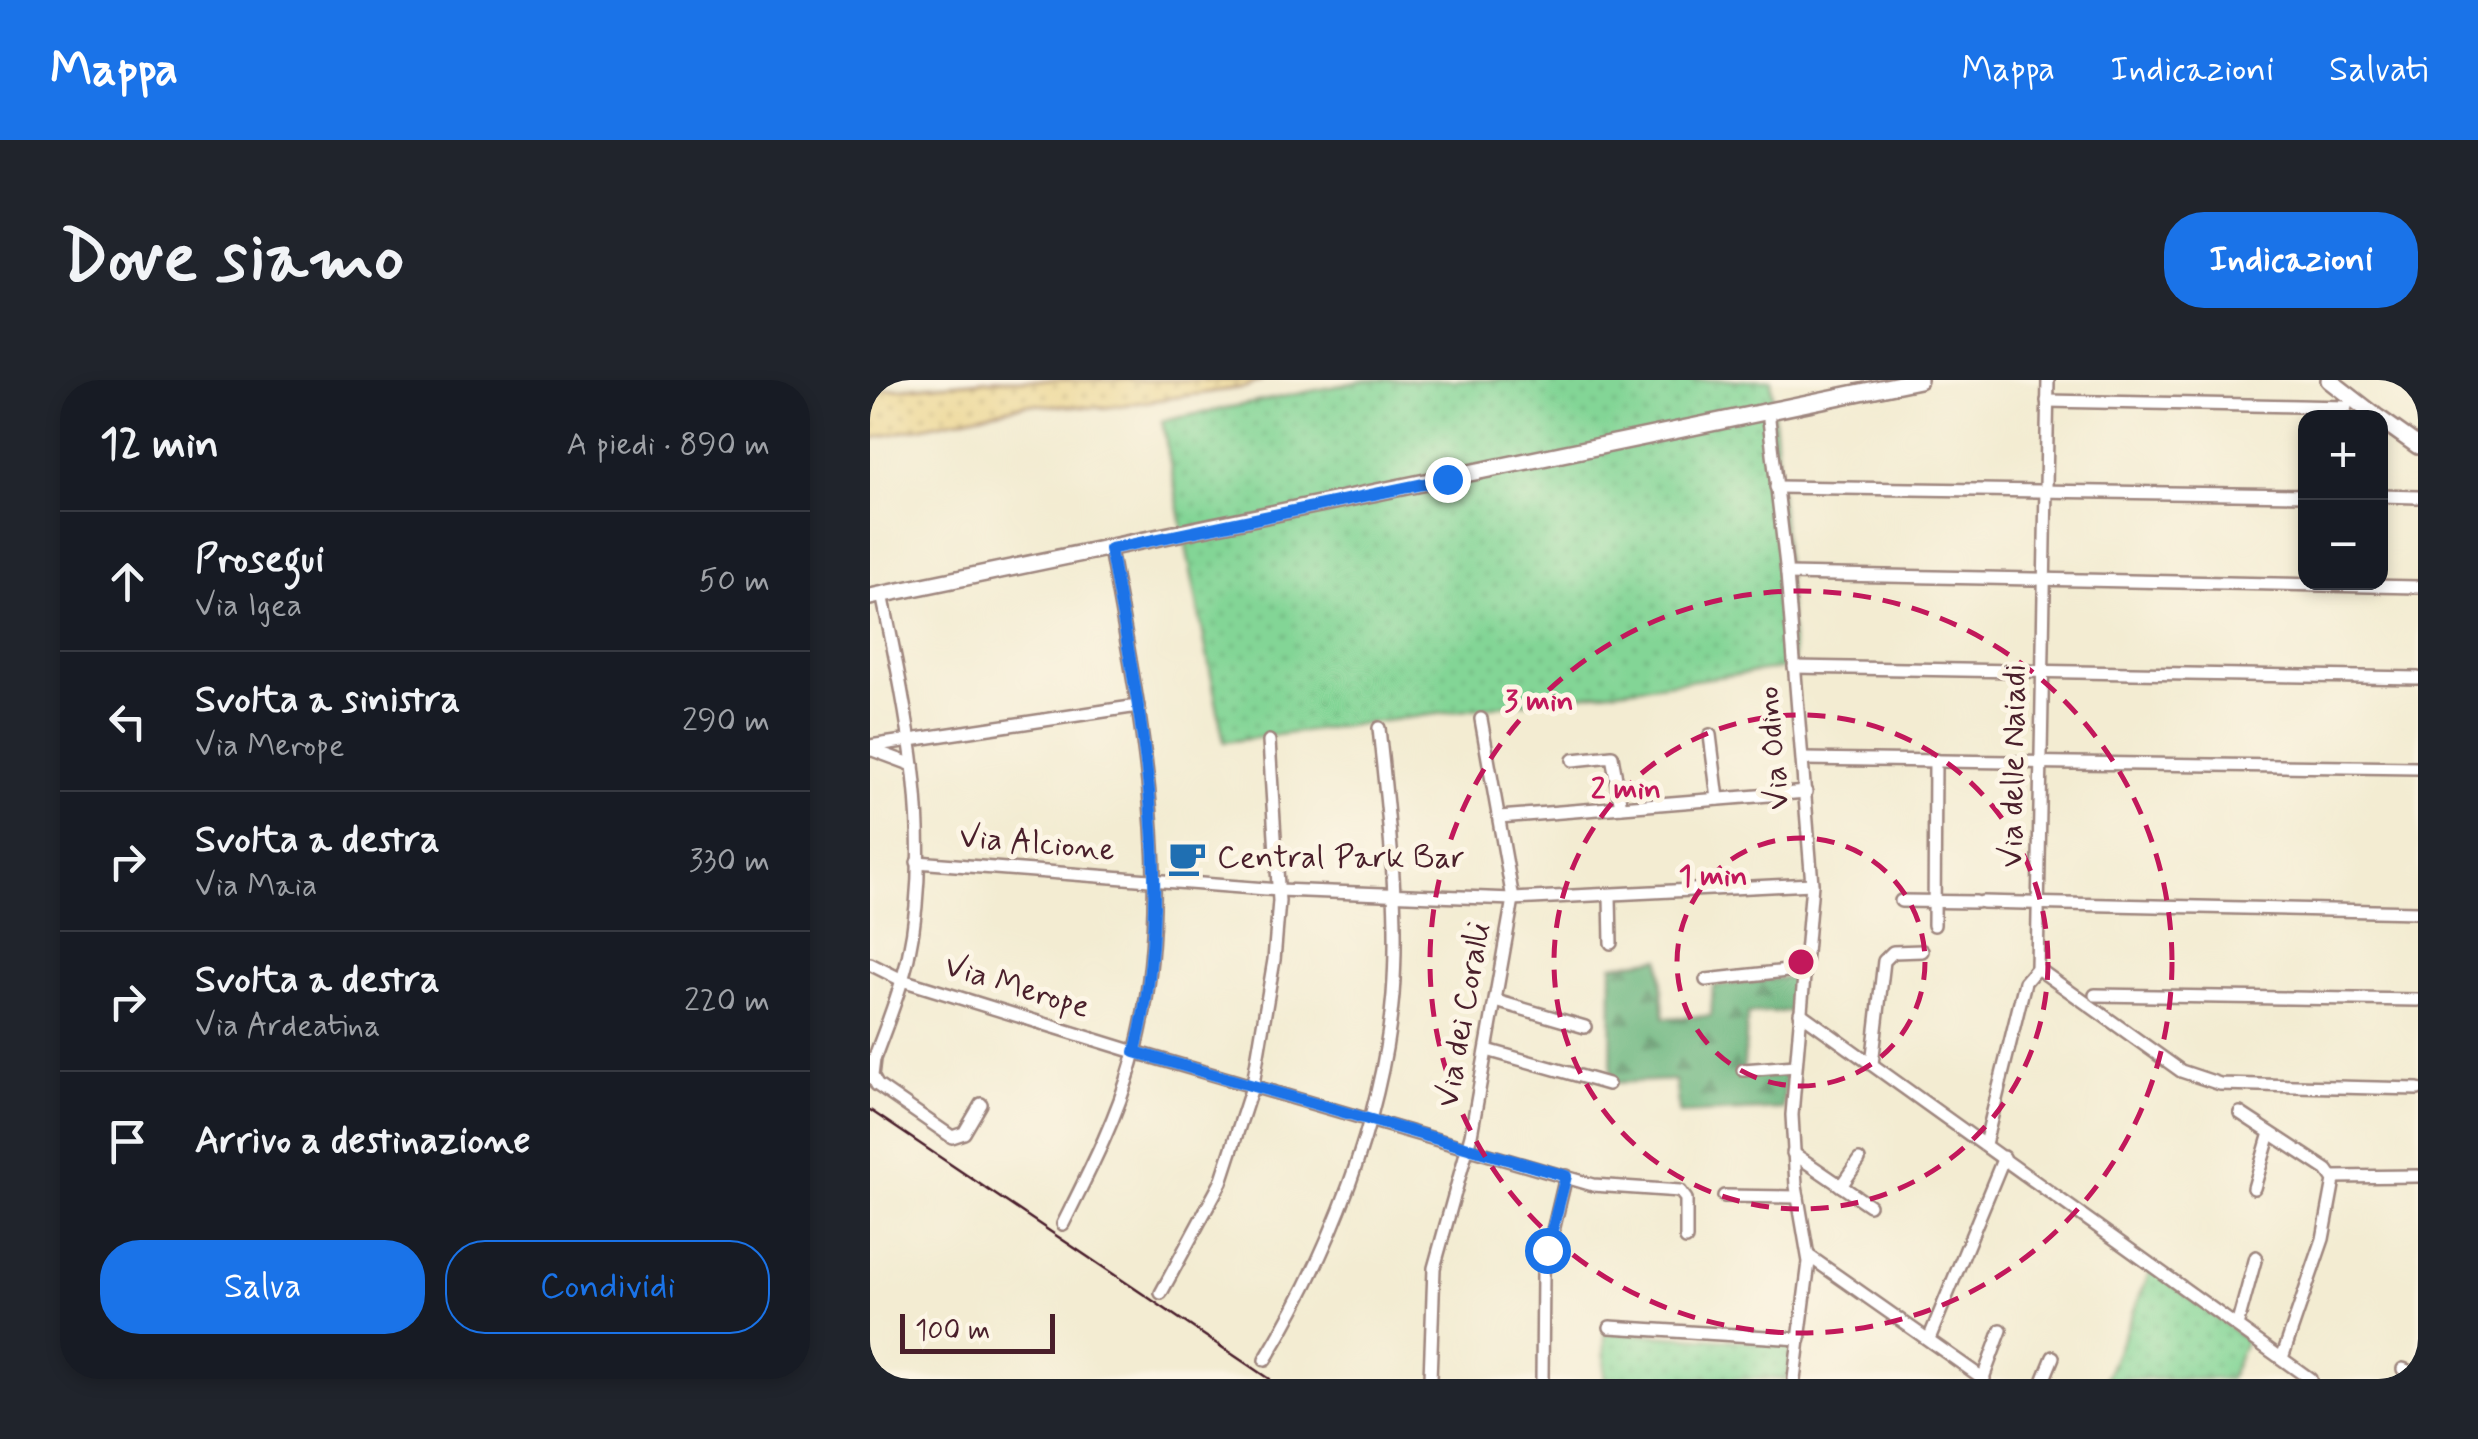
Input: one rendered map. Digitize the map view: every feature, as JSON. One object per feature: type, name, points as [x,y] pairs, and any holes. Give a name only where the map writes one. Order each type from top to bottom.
[{"type":"main road","points":[[876,596],[1919,380]]},
{"type":"main road","points":[[2328,380],[2368,410]]},
{"type":"main road","points":[[2388,424],[2418,446]]},
{"type":"street","name":"Via delle Naiadi","points":[[1986,1144],[2025,982],[2037,968],[2048,380]]},
{"type":"street","points":[[2048,401],[2346,407]]},
{"type":"street","name":"Via Odino","points":[[1768,411],[1812,884],[1795,1066],[1793,1154],[1808,1256],[1794,1379]]},
{"type":"street","points":[[1776,486],[2298,495]]},
{"type":"street","points":[[2388,496],[2418,497]]},
{"type":"street","points":[[1063,1224],[1106,1135],[1135,1052],[1148,982],[1154,881],[1150,800],[1110,549]]},
{"type":"street","points":[[1786,574],[2418,586]]},
{"type":"street","points":[[876,596],[911,741],[917,862],[913,925],[902,980],[874,1059],[872,1076],[880,1088],[952,1136],[964,1133],[981,1104]]},
{"type":"street","points":[[1794,667],[2418,678]]},
{"type":"street","points":[[870,748],[1138,706]]},
{"type":"street","name":"Via dei Coralli","points":[[1430,1379],[1434,1268],[1468,1147],[1513,899],[1481,718]]},
{"type":"street","points":[[1264,1360],[1321,1252],[1369,1118],[1392,1004],[1394,896],[1379,728]]},
{"type":"street","points":[[1710,734],[1718,799]]},
{"type":"street","points":[[1161,1292],[1221,1182],[1253,1084],[1274,960],[1279,890],[1269,741]]},
{"type":"street","points":[[870,748],[913,765]]},
{"type":"street","points":[[1573,760],[1612,756],[1621,807]]},
{"type":"street","points":[[1803,759],[2418,768]]},
{"type":"street","points":[[1934,926],[1935,760]]},
{"type":"street","points":[[1499,817],[1806,792]]},
{"type":"street","name":"Via Alcione","points":[[917,862],[1279,890],[1513,899],[1812,884]]},
{"type":"street","points":[[1610,896],[1611,943]]},
{"type":"street","points":[[1901,901],[2418,912]]},
{"type":"street","points":[[1872,1064],[1884,959],[1895,952],[1922,951]]},
{"type":"street","name":"Via Merope","points":[[870,964],[902,980],[1135,1052],[1601,1186],[1680,1191],[1686,1199],[1686,1239]]},
{"type":"street","points":[[2037,968],[2183,1072],[2204,1081],[2418,1089]]},
{"type":"street","points":[[1706,980],[1805,969]]},
{"type":"street","points":[[2096,994],[2418,1000]]},
{"type":"street","points":[[1496,1000],[1585,1028]]},
{"type":"street","points":[[1800,1012],[2282,1358],[2293,1374],[2310,1379]]},
{"type":"street","points":[[1486,1050],[1608,1084]]},
{"type":"street","points":[[1742,1070],[1795,1066]]},
{"type":"street","points":[[2240,1113],[2333,1177],[2418,1176]]},
{"type":"street","points":[[2254,1188],[2270,1133]]},
{"type":"street","points":[[1793,1154],[1869,1205]]},
{"type":"street","points":[[1930,1338],[2004,1157]]},
{"type":"street","points":[[1841,1186],[1858,1160]]},
{"type":"street","points":[[1542,1379],[1543,1273],[1566,1176]]},
{"type":"street","points":[[2282,1358],[2326,1231],[2333,1177]]},
{"type":"street","points":[[1724,1196],[1798,1197]]},
{"type":"street","points":[[1808,1256],[1984,1379],[2001,1330]]},
{"type":"street","points":[[2237,1326],[2256,1257]]},
{"type":"street","points":[[1610,1327],[1800,1339]]},
{"type":"street","points":[[2044,1379],[2053,1358]]},
{"type":"street","points":[[2403,1369],[2418,1375]]},
{"type":"green space","points":[[1366,380],[1771,380],[1794,667],[1224,742],[1162,421]]},
{"type":"green space","points":[[1660,958],[1664,1018],[1711,1016],[1713,986],[1797,976],[1794,1011],[1748,1014],[1743,1075],[1786,1072],[1783,1109],[1679,1114],[1675,1080],[1611,1083],[1612,965]]},
{"type":"green space","points":[[2151,1269],[2246,1340],[2230,1379],[2106,1379]]},
{"type":"green space","points":[[1605,1332],[1792,1344],[1788,1379],[1604,1378]]},
{"type":"sand","points":[[993,380],[1262,380],[1246,387],[1103,408],[1027,404],[870,439],[870,391]]},
{"type":"railway","points":[[870,1110],[1269,1379]]},
{"type":"place","name":"Central Park Bar","points":[[1187,858]]},
{"type":"route","points":[[1447,479],[1110,549],[1134,680],[1152,819],[1151,945],[1135,1052],[1566,1176],[1547,1250]]}]
